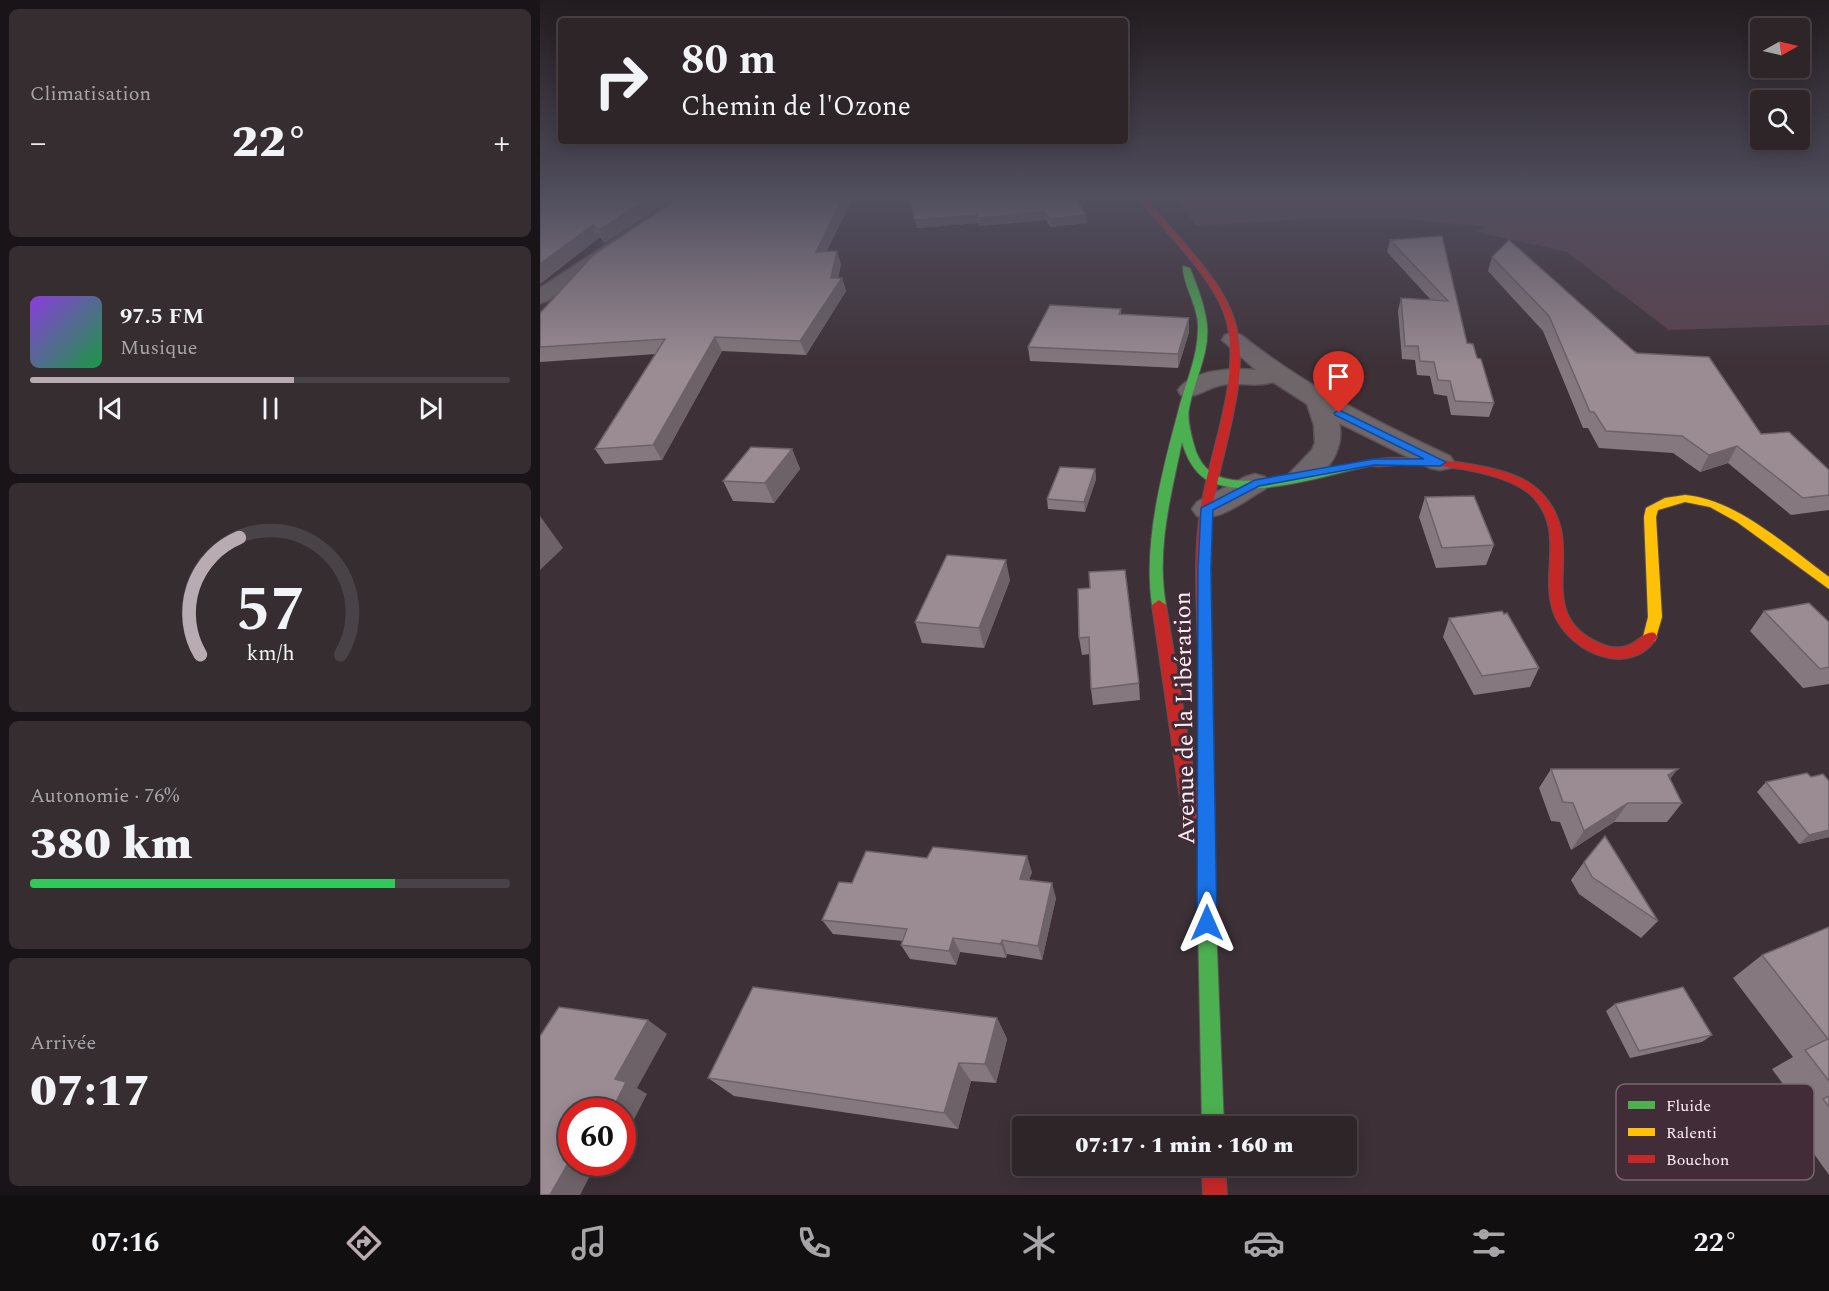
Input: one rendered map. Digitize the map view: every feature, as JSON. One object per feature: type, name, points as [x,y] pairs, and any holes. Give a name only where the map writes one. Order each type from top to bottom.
[{"type":"main road","name":"Avenue de la Libération","points":[[1180,254],[1198,302],[1203,326],[1199,358],[1186,401],[1157,533],[1155,580],[1207,923]]},
{"type":"main road","name":"Avenue de la Libération","points":[[1184,254],[1219,295],[1230,319],[1233,340],[1233,375],[1207,508],[1204,568],[1207,923],[1213,1116]]},
{"type":"main road","points":[[1186,401],[1189,447],[1195,465],[1214,480],[1231,485],[1255,483],[1374,462],[1440,462],[1525,485],[1541,498],[1550,511],[1556,537],[1555,601],[1558,614],[1582,641],[1609,653],[1634,650],[1647,643],[1653,631],[1655,618],[1650,517],[1652,508],[1666,500],[1688,497],[1716,504],[1730,511],[1829,584]]},
{"type":"main road","points":[[1214,1176],[1215,1195]]},
{"type":"street","points":[[540,297],[602,254]]},
{"type":"street","points":[[1233,340],[1294,387],[1319,403],[1440,462]]},
{"type":"street","points":[[1186,401],[1200,383],[1233,375],[1269,379],[1294,387]]},
{"type":"street","points":[[1303,474],[1320,460],[1329,444],[1325,418],[1319,403]]},
{"type":"street","points":[[1207,508],[1255,483]]},
{"type":"shaded area","points":[[1569,254],[1829,254],[1829,325],[1669,330]]},
{"type":"building","points":[[540,254],[554,254],[540,264]]},
{"type":"building","points":[[836,254],[831,278],[842,278],[800,341],[715,337],[653,445],[595,449],[665,339],[540,347],[540,313],[593,255]]},
{"type":"building","points":[[1403,254],[1446,254],[1467,343],[1473,344],[1477,358],[1481,359],[1494,403],[1455,401],[1450,381],[1438,380],[1434,362],[1420,361],[1418,346],[1405,346],[1401,298],[1448,301]]},
{"type":"building","points":[[1495,254],[1524,254],[1636,353],[1709,357],[1761,434],[1789,432],[1829,470],[1829,495],[1803,498],[1737,446],[1709,455],[1682,436],[1606,431],[1594,412],[1590,412],[1549,316],[1492,257]]},
{"type":"building","points":[[1050,305],[1121,309],[1119,314],[1189,318],[1178,354],[1028,347]]},
{"type":"building","points":[[751,447],[792,449],[765,483],[723,481]]},
{"type":"building","points":[[1060,467],[1095,469],[1084,502],[1047,499]]},
{"type":"building","points":[[1474,496],[1494,545],[1442,548],[1425,497]]},
{"type":"building","points":[[947,555],[1006,560],[979,628],[915,622]]},
{"type":"building","points":[[1125,570],[1139,683],[1091,689],[1089,637],[1079,638],[1078,589],[1090,588],[1089,572]]},
{"type":"building","points":[[1809,603],[1829,622],[1829,667],[1820,669],[1764,611]]},
{"type":"building","points":[[1502,611],[1504,614],[1507,613],[1539,668],[1482,676],[1449,618]]},
{"type":"building","points":[[1551,769],[1678,769],[1668,775],[1682,803],[1628,803],[1584,831],[1573,803],[1563,802]]},
{"type":"building","points":[[1807,773],[1811,777],[1823,774],[1829,781],[1829,830],[1809,835],[1766,782]]},
{"type":"building","points":[[1605,836],[1658,921],[1592,877],[1584,862]]},
{"type":"building","points":[[933,847],[1027,856],[1020,879],[1052,883],[1038,946],[1002,940],[1001,944],[953,938],[949,951],[901,945],[907,929],[822,920],[839,882],[852,883],[866,851],[927,858]]},
{"type":"building","points":[[1829,927],[1829,1081],[1805,1050],[1828,1039],[1762,955]]},
{"type":"building","points":[[753,987],[997,1018],[985,1064],[959,1063],[944,1113],[708,1078]]},
{"type":"building","points":[[1683,987],[1712,1035],[1639,1051],[1615,1004]]},
{"type":"building","points":[[559,1007],[648,1020],[615,1079],[626,1082],[618,1098],[558,1098],[558,1176],[561,1176],[550,1195],[540,1195],[540,1036]]},
{"type":"building","points":[[1829,1096],[1829,1107],[1823,1099]]},
{"type":"traffic: fast","points":[[1159,605],[1155,580],[1157,533],[1183,411],[1199,358],[1203,326],[1198,302],[1186,268]]},
{"type":"traffic: fast","points":[[1183,411],[1190,452],[1200,468],[1214,479],[1229,483],[1269,483],[1370,463]]},
{"type":"traffic: fast","points":[[1205,648],[1207,923],[1213,1116]]},
{"type":"traffic: slow","points":[[1650,637],[1655,617],[1650,517],[1652,508],[1669,501],[1700,500],[1728,511],[1829,584]]},
{"type":"traffic: jam","points":[[1187,254],[1224,305],[1230,319],[1234,340],[1232,387],[1205,524],[1203,578],[1205,648]]},
{"type":"traffic: jam","points":[[1370,463],[1407,461],[1449,464],[1490,473],[1525,485],[1537,495],[1551,517],[1557,555],[1556,605],[1564,623],[1586,643],[1600,650],[1614,653],[1628,653],[1640,648],[1650,637]]},
{"type":"traffic: jam","points":[[1159,605],[1191,812]]},
{"type":"traffic: jam","points":[[1214,1176],[1215,1195]]},
{"type":"route","points":[[1207,923],[1204,568],[1207,508],[1255,483],[1374,462],[1440,462],[1339,413]]}]
